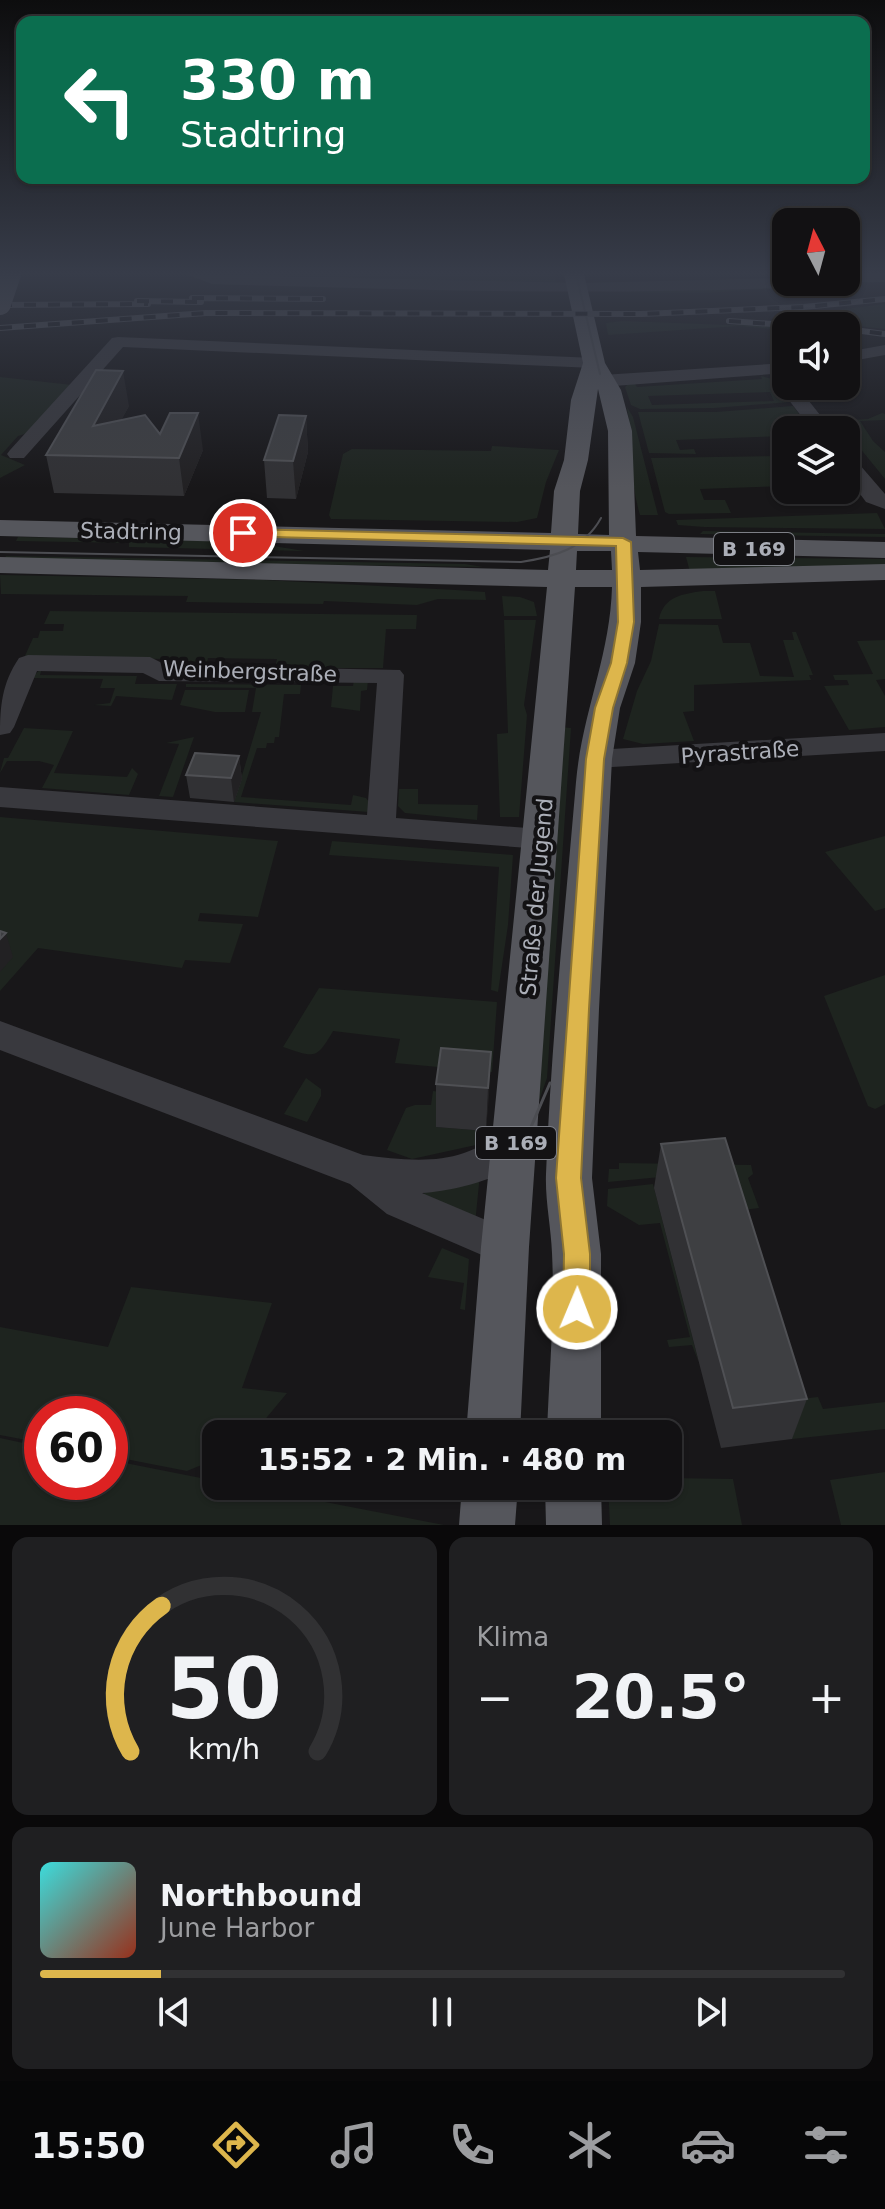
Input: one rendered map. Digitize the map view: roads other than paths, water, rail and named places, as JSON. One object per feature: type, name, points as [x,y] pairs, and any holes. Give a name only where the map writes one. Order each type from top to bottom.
[{"type":"main road","name":"Straße der Jugend","points":[[574,1420],[577,1254],[569,1178],[595,759],[604,708],[619,663],[626,622],[627,578],[620,431],[595,375],[589,345]]},
{"type":"main road","name":"Straße der Jugend","points":[[494,1420],[505,1247],[516,1145],[567,491],[595,375]]},
{"type":"main road","name":"Stadtring","points":[[0,528],[885,550]]},
{"type":"main road","name":"Stadtring","points":[[0,565],[562,578],[885,572]]},
{"type":"main road","points":[[487,1525],[489,1500]]},
{"type":"main road","points":[[573,1500],[574,1525]]},
{"type":"street","points":[[17,454],[115,345]]},
{"type":"street","points":[[164,345],[595,375],[772,377]]},
{"type":"street","points":[[860,354],[885,350]]},
{"type":"street","points":[[860,479],[874,497],[885,503]]},
{"type":"street","name":"Weinbergstraße","points":[[0,727],[28,663],[150,665],[159,673],[391,675],[381,826]]},
{"type":"street","name":"Pyrastraße","points":[[595,759],[885,742]]},
{"type":"street","points":[[0,797],[541,839]]},
{"type":"street","points":[[0,1035],[363,1172],[436,1178],[471,1170],[516,1145]]},
{"type":"street","points":[[363,1172],[401,1202],[505,1247]]},
{"type":"tram line","points":[[593,345],[600,374]]},
{"type":"tram line","points":[[0,552],[521,562],[567,550],[586,537],[601,518]]},
{"type":"tram line","points":[[516,1145],[531,1127],[550,1083]]}]
